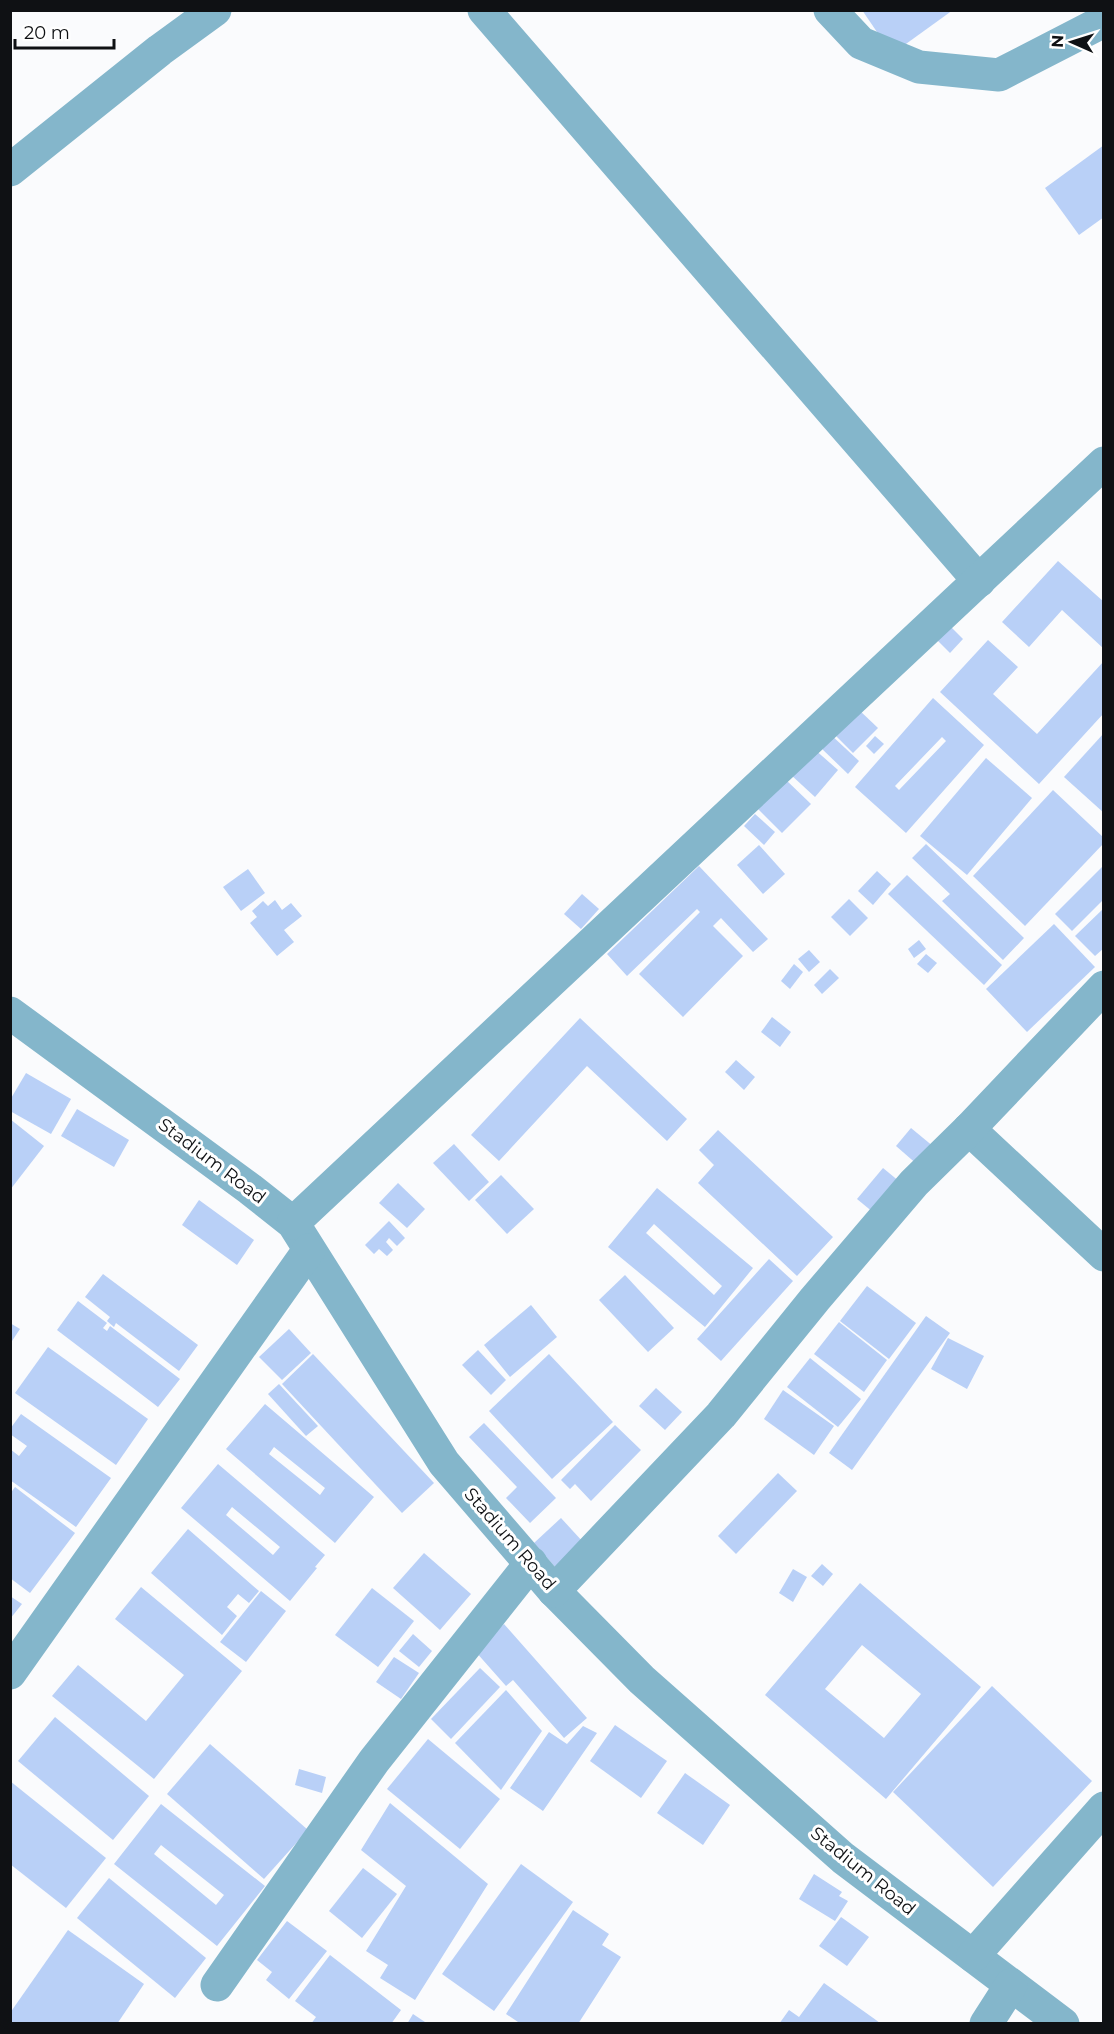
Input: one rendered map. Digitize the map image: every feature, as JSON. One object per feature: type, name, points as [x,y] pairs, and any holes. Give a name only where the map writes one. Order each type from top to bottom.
[{"type":"street","points":[[10,170],[215,10]]},
{"type":"street","points":[[484,10],[979,581]]},
{"type":"street","points":[[830,10],[861,43],[919,67],[999,75],[1104,21]]},
{"type":"street","points":[[10,1672],[301,1236],[1104,463]]},
{"type":"street","points":[[554,1591],[721,1415],[815,1299],[914,1183],[969,1129],[1104,987]]},
{"type":"street","name":"Stadium Road","points":[[10,1013],[301,1236],[444,1463],[554,1591],[642,1680],[843,1858],[1063,2024]]},
{"type":"street","points":[[969,1129],[1104,1255]]},
{"type":"street","points":[[217,1985],[374,1761],[531,1563]]},
{"type":"street","points":[[972,1956],[1104,1808]]},
{"type":"street","points":[[986,2024],[1011,1985]]},
{"type":"building","points":[[862,10],[953,10],[892,54]]},
{"type":"building","points":[[1104,145],[1104,217],[1079,235],[1045,188]]},
{"type":"building","points":[[1058,561],[1104,602],[1104,649],[1062,610],[1029,647],[1002,622]]},
{"type":"building","points":[[946,622],[963,639],[950,653],[933,636]]},
{"type":"building","points":[[988,640],[1018,667],[993,694],[1037,734],[1104,661],[1104,713],[1039,784],[940,692]]},
{"type":"building","points":[[933,698],[984,745],[906,833],[855,787]],"holes":[[[942,737],[946,741],[899,790],[895,786]]]},
{"type":"building","points":[[858,709],[878,728],[853,753],[834,734]]},
{"type":"building","points":[[1104,733],[1104,813],[1064,777]]},
{"type":"building","points":[[830,734],[859,761],[848,774],[819,746]]},
{"type":"building","points":[[875,736],[884,744],[874,754],[866,746]]},
{"type":"building","points":[[813,748],[838,770],[815,797],[790,774]]},
{"type":"building","points":[[986,758],[1032,798],[967,875],[920,836]]},
{"type":"building","points":[[784,778],[811,804],[782,833],[756,807]]},
{"type":"building","points":[[1053,790],[1104,838],[1104,843],[1025,926],[973,876]]},
{"type":"building","points":[[755,814],[775,832],[764,845],[744,826]]},
{"type":"building","points":[[926,844],[1024,938],[1003,960],[942,901],[950,894],[912,858]]},
{"type":"building","points":[[759,845],[785,874],[763,894],[737,865]]},
{"type":"building","points":[[1104,865],[1104,899],[1072,931],[1055,914]]},
{"type":"building","points":[[699,866],[768,939],[753,952],[721,918],[713,926],[743,956],[683,1017],[639,974],[700,912],[697,909],[627,976],[607,954]]},
{"type":"building","points":[[248,869],[265,893],[241,911],[223,887]]},
{"type":"building","points":[[877,871],[891,884],[873,905],[858,891]]},
{"type":"building","points":[[907,875],[1002,965],[984,985],[888,894]]},
{"type":"building","points":[[582,894],[599,909],[581,929],[564,914]]},
{"type":"building","points":[[849,899],[868,918],[850,936],[831,917]]},
{"type":"building","points":[[275,900],[282,910],[291,903],[302,916],[284,930],[294,942],[277,956],[250,923],[257,917],[252,911],[263,901],[268,906]]},
{"type":"building","points":[[1104,908],[1104,948],[1095,956],[1075,936]]},
{"type":"building","points":[[1054,924],[1095,967],[1027,1032],[986,989]]},
{"type":"building","points":[[919,940],[926,949],[914,958],[908,949]]},
{"type":"building","points":[[809,950],[820,962],[809,972],[798,959]]},
{"type":"building","points":[[926,954],[937,963],[928,973],[917,964]]},
{"type":"building","points":[[794,964],[803,972],[790,989],[781,981]]},
{"type":"building","points":[[830,969],[839,978],[822,994],[814,985]]},
{"type":"building","points":[[772,1017],[791,1032],[780,1047],[761,1032]]},
{"type":"building","points":[[580,1018],[687,1119],[667,1141],[587,1066],[499,1161],[471,1135]]},
{"type":"building","points":[[736,1060],[755,1077],[744,1090],[725,1072]]},
{"type":"building","points":[[26,1073],[71,1099],[51,1134],[10,1111],[10,1100]]},
{"type":"building","points":[[77,1109],[129,1140],[114,1167],[61,1136]]},
{"type":"building","points":[[10,1119],[44,1146],[10,1190]]},
{"type":"building","points":[[911,1128],[934,1147],[919,1166],[896,1146]]},
{"type":"building","points":[[718,1130],[833,1237],[797,1276],[698,1183],[714,1165],[699,1150]]},
{"type":"building","points":[[454,1144],[489,1182],[469,1201],[433,1163]]},
{"type":"building","points":[[883,1168],[900,1182],[874,1213],[857,1199]]},
{"type":"building","points":[[501,1175],[534,1209],[507,1234],[475,1200]]},
{"type":"building","points":[[398,1183],[425,1209],[407,1228],[379,1203]]},
{"type":"building","points":[[657,1188],[753,1268],[705,1327],[608,1247]],"holes":[[[654,1224],[722,1286],[714,1295],[646,1233]]]},
{"type":"building","points":[[199,1200],[254,1240],[237,1265],[182,1225]]},
{"type":"building","points":[[389,1221],[405,1238],[397,1246],[389,1238],[386,1242],[393,1250],[387,1256],[379,1249],[374,1254],[365,1245]]},
{"type":"building","points":[[769,1259],[793,1281],[721,1361],[697,1339]]},
{"type":"building","points":[[103,1274],[198,1345],[179,1371],[116,1323],[114,1327],[107,1321],[110,1317],[85,1297]]},
{"type":"building","points":[[625,1275],[674,1328],[648,1352],[599,1300]]},
{"type":"building","points":[[867,1286],[916,1323],[889,1359],[840,1321]]},
{"type":"building","points":[[78,1301],[107,1323],[103,1328],[107,1331],[110,1326],[180,1379],[158,1407],[57,1330]]},
{"type":"building","points":[[531,1305],[557,1337],[510,1377],[484,1345]]},
{"type":"building","points":[[926,1316],[950,1333],[852,1470],[829,1453]]},
{"type":"building","points":[[839,1322],[887,1360],[864,1392],[814,1354]]},
{"type":"building","points":[[10,1323],[20,1329],[10,1344]]},
{"type":"building","points":[[289,1329],[311,1353],[282,1380],[259,1357]]},
{"type":"building","points":[[948,1338],[984,1356],[967,1389],[931,1369]]},
{"type":"building","points":[[48,1347],[148,1419],[116,1465],[15,1393]]},
{"type":"building","points":[[478,1350],[506,1380],[491,1395],[462,1365]]},
{"type":"building","points":[[313,1354],[434,1483],[402,1513],[282,1384]]},
{"type":"building","points":[[549,1354],[613,1422],[552,1479],[489,1411]]},
{"type":"building","points":[[810,1358],[861,1399],[838,1427],[787,1387]]},
{"type":"building","points":[[279,1384],[318,1426],[306,1436],[268,1394]]},
{"type":"building","points":[[656,1388],[682,1412],[665,1430],[639,1406]]},
{"type":"building","points":[[783,1390],[834,1426],[814,1455],[764,1419]]},
{"type":"building","points":[[265,1404],[374,1497],[335,1543],[226,1449]],"holes":[[[274,1447],[325,1488],[320,1495],[269,1454]]]},
{"type":"building","points":[[21,1414],[111,1478],[76,1527],[10,1480],[10,1449],[19,1456],[27,1446],[10,1434],[10,1429]]},
{"type":"building","points":[[484,1423],[556,1498],[530,1523],[506,1498],[517,1487],[469,1437]]},
{"type":"building","points":[[615,1425],[641,1450],[591,1501],[575,1484],[570,1489],[561,1480]]},
{"type":"building","points":[[218,1464],[325,1555],[290,1601],[181,1508]],"holes":[[[232,1507],[280,1547],[273,1555],[226,1515]]]},
{"type":"building","points":[[778,1473],[797,1491],[736,1554],[718,1536]]},
{"type":"building","points":[[15,1487],[75,1533],[30,1593],[10,1578],[10,1494]]},
{"type":"building","points":[[561,1518],[583,1542],[555,1567],[534,1543]]},
{"type":"building","points":[[188,1529],[259,1591],[249,1603],[238,1594],[227,1607],[237,1616],[222,1635],[151,1573]]},
{"type":"building","points":[[424,1553],[471,1594],[440,1630],[393,1588]]},
{"type":"building","points":[[822,1564],[833,1574],[823,1586],[811,1576]]},
{"type":"building","points":[[793,1569],[807,1577],[793,1602],[779,1593]]},
{"type":"building","points":[[860,1583],[981,1687],[886,1799],[765,1695]],"holes":[[[862,1645],[921,1694],[884,1738],[825,1689]]]},
{"type":"building","points":[[141,1587],[242,1671],[154,1779],[52,1696],[78,1665],[146,1721],[184,1675],[115,1619]]},
{"type":"building","points":[[372,1588],[414,1621],[378,1667],[335,1635]]},
{"type":"building","points":[[261,1591],[286,1611],[246,1662],[220,1642]]},
{"type":"building","points":[[10,1596],[22,1604],[10,1619]]},
{"type":"building","points":[[504,1624],[587,1718],[564,1738],[513,1680],[506,1686],[475,1651]]},
{"type":"building","points":[[413,1634],[432,1651],[419,1667],[399,1651]]},
{"type":"building","points":[[394,1657],[419,1673],[401,1699],[376,1682]]},
{"type":"building","points":[[480,1668],[500,1687],[451,1739],[431,1719]]},
{"type":"building","points":[[992,1686],[1092,1781],[993,1887],[893,1792]]},
{"type":"building","points":[[506,1690],[542,1731],[501,1790],[455,1743]]},
{"type":"building","points":[[55,1717],[149,1796],[113,1840],[18,1761]]},
{"type":"building","points":[[615,1725],[667,1761],[641,1798],[590,1761]]},
{"type":"building","points":[[583,1726],[597,1733],[543,1811],[510,1788],[549,1732],[567,1744]]},
{"type":"building","points":[[428,1739],[500,1799],[460,1849],[387,1789]]},
{"type":"building","points":[[210,1744],[308,1830],[264,1879],[167,1794]]},
{"type":"building","points":[[299,1769],[326,1777],[322,1793],[295,1785]]},
{"type":"building","points":[[685,1773],[730,1805],[703,1845],[657,1813]]},
{"type":"building","points":[[10,1781],[106,1858],[66,1908],[10,1864]]},
{"type":"building","points":[[390,1803],[488,1884],[415,2000],[380,1978],[388,1965],[366,1951],[406,1886],[361,1850]]},
{"type":"building","points":[[161,1804],[265,1886],[217,1946],[114,1864]],"holes":[[[161,1845],[224,1895],[216,1905],[154,1854]]]},
{"type":"building","points":[[521,1864],[573,1902],[494,2011],[442,1974]]},
{"type":"building","points":[[363,1868],[397,1894],[362,1938],[329,1911]]},
{"type":"building","points":[[814,1874],[842,1892],[839,1896],[848,1901],[835,1921],[799,1899]]},
{"type":"building","points":[[109,1878],[206,1958],[175,1998],[77,1918]]},
{"type":"building","points":[[573,1910],[609,1934],[602,1945],[621,1957],[578,2024],[521,2024],[506,2014]]},
{"type":"building","points":[[841,1917],[869,1937],[847,1966],[819,1946]]},
{"type":"building","points":[[287,1921],[327,1951],[289,1999],[266,1980],[272,1972],[257,1960]]},
{"type":"building","points":[[68,1930],[144,1984],[117,2024],[10,2024],[10,2013]]},
{"type":"building","points":[[330,1955],[401,2010],[391,2024],[311,2024],[316,2017],[295,2001]]},
{"type":"building","points":[[824,1983],[881,2024],[779,2024],[789,2010],[799,2017]]},
{"type":"building","points":[[413,2014],[428,2024],[407,2024]]}]
